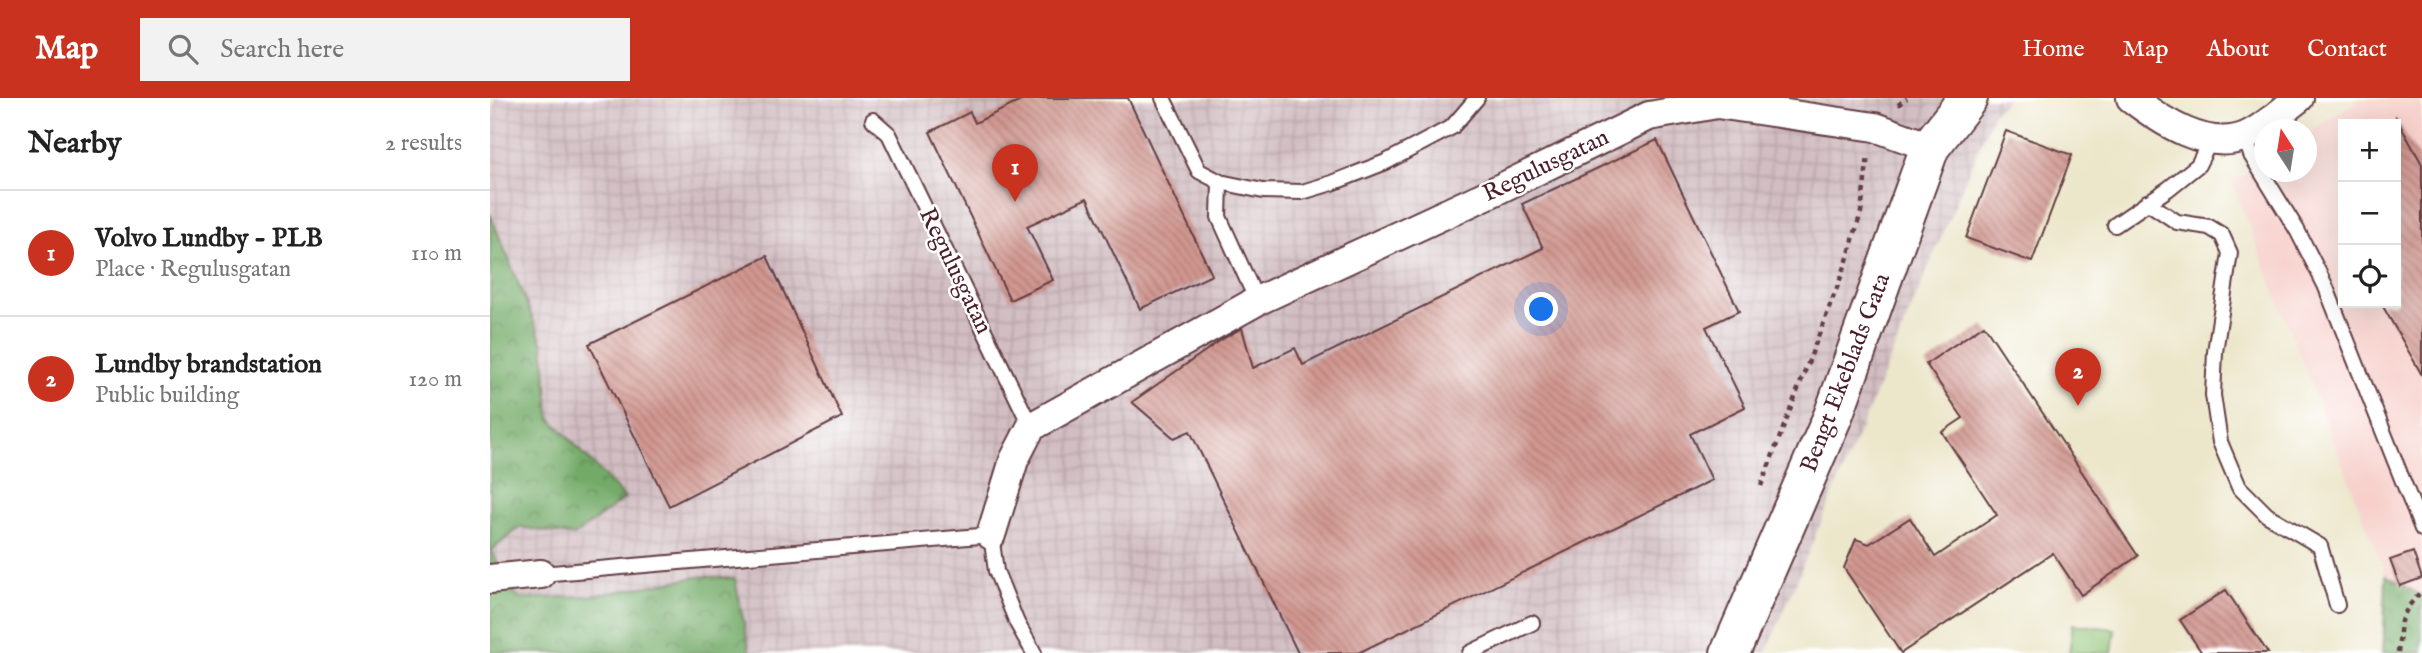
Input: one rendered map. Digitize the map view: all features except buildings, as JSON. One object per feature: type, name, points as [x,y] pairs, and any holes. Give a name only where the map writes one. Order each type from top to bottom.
[{"type":"street","name":"Bengt Ekeblads Gata","points":[[1730,653],[1833,416],[1930,148],[1968,98]]},
{"type":"street","points":[[2131,98],[2182,131],[2210,141],[2245,136],[2300,98]]},
{"type":"street","name":"Regulusgatan","points":[[1031,427],[1257,301],[1649,116],[1717,104],[1781,105],[1875,127],[1930,148]]},
{"type":"street","points":[[991,535],[1014,460],[1031,427]]},
{"type":"street","points":[[490,579],[541,574]]},
{"type":"lane","points":[[1163,98],[1199,171],[1220,182],[1263,191],[1302,192],[1386,162],[1452,127],[1477,98]]},
{"type":"lane","name":"Regulusgatan","points":[[873,120],[888,134],[1031,427]]},
{"type":"lane","points":[[2245,136],[2251,155],[2297,230],[2325,285],[2422,530]]},
{"type":"lane","points":[[2115,225],[2198,165],[2210,141]]},
{"type":"lane","points":[[1220,182],[1219,217],[1257,301]]},
{"type":"lane","points":[[2147,202],[2176,222],[2209,227],[2221,235],[2230,253],[2215,352],[2213,395],[2220,442],[2239,487],[2267,515],[2320,546],[2337,605]]},
{"type":"lane","points":[[541,574],[991,535],[996,571],[1017,623],[1034,653]]},
{"type":"lane","points":[[1470,653],[1532,624]]},
{"type":"path","points":[[1757,497],[1846,264],[1861,212],[1866,163],[1875,127],[1907,98]]},
{"type":"path","points":[[2398,653],[2401,621],[2422,590]]},
{"type":"shaded area","points":[[495,98],[2008,98],[1994,112],[1766,653],[750,653],[734,579],[591,596],[519,599],[491,551],[520,527],[574,536],[625,498],[550,418],[543,344],[490,214],[490,119]]},
{"type":"shaded area","points":[[2362,98],[2422,98],[2422,596],[2386,575],[2232,182],[2254,168],[2254,182],[2317,182],[2317,127]]},
{"type":"green space","points":[[490,214],[543,344],[550,418],[625,498],[574,536],[520,527],[491,551],[519,599],[591,596],[703,576],[735,579],[750,653],[490,653]]},
{"type":"green space","points":[[2386,575],[2422,596],[2422,653],[2383,653]]},
{"type":"green space","points":[[2073,624],[2115,629],[2112,653],[2069,653]]},
{"type":"place","name":"Volvo Lundby - PLB","points":[[1015,202]]},
{"type":"place","name":"Lundby brandstation","points":[[2078,406]]}]
